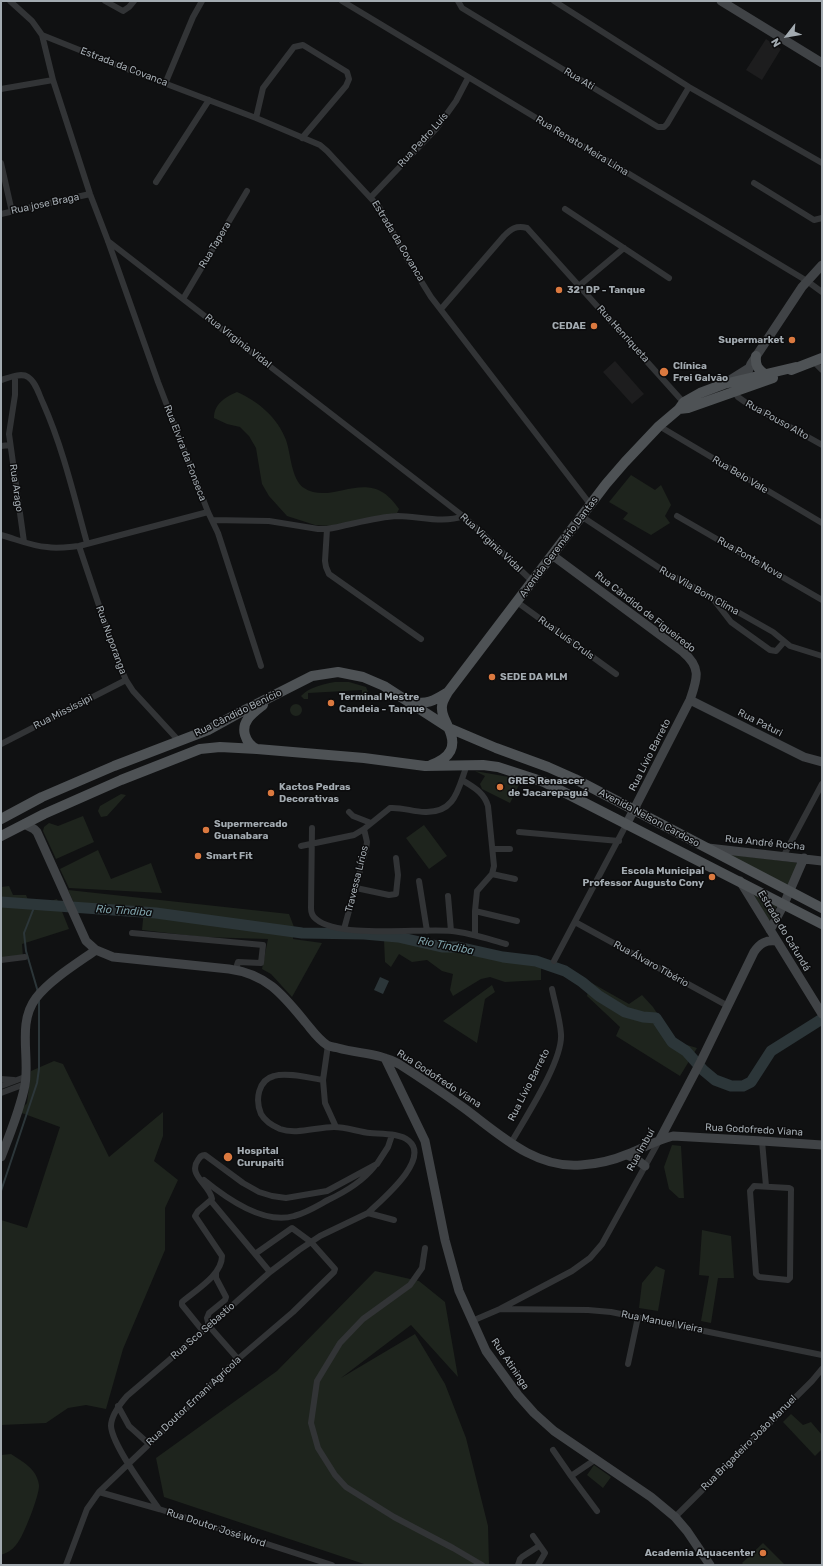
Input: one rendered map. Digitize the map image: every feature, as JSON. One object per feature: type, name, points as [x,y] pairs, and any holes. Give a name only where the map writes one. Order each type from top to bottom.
[{"type":"main road","points":[[756,356],[756,365],[760,371],[765,374]]},
{"type":"main road","name":"Avenida Geremário Dantas","points":[[684,406],[757,384],[796,367],[817,360]]},
{"type":"main road","name":"Avenida Geremário Dantas","points":[[425,766],[442,760],[450,752],[453,743],[442,710],[443,703],[448,692],[533,582],[580,516],[625,462],[659,426],[700,393],[745,378],[796,367]]},
{"type":"main road","points":[[734,391],[745,378]]},
{"type":"main road","name":"Rua Cândido Benício","points":[[1,819],[42,797],[114,766],[208,730],[312,676],[323,673],[338,672],[363,676],[405,698],[449,728]]},
{"type":"main road","points":[[257,749],[251,746],[246,739],[244,730],[246,722],[250,716],[281,692]]},
{"type":"main road","name":"Avenida Geremário Dantas","points":[[405,698],[413,702],[426,703],[448,692]]},
{"type":"main road","name":"Avenida Nelson Cardoso","points":[[449,728],[496,748],[548,767],[600,792],[822,908]]},
{"type":"main road","name":"Rua Cândido Benício","points":[[1,836],[121,780],[200,749],[220,747],[257,749],[364,758],[425,766]]},
{"type":"main road","name":"Avenida Nelson Cardoso","points":[[425,766],[483,765],[498,767],[544,782],[626,825],[739,880],[822,924]]},
{"type":"street","points":[[10,1],[32,21],[42,35],[54,80],[90,194],[108,241]]},
{"type":"street","points":[[105,1],[123,11],[130,7],[134,1]]},
{"type":"street","points":[[165,84],[202,1]]},
{"type":"street","name":"Rua Renato Meira Lima","points":[[342,1],[468,78],[606,159],[822,292]]},
{"type":"street","name":"Rua Ati","points":[[458,1],[462,8],[658,127],[664,127],[667,124],[689,87]]},
{"type":"street","points":[[554,1],[689,87],[822,163]]},
{"type":"street","points":[[721,1],[822,62]]},
{"type":"street","name":"Estrada da Covanca","points":[[42,35],[165,84],[256,118],[320,146],[327,151],[372,197],[431,297],[590,504]]},
{"type":"street","points":[[256,118],[261,94],[268,79],[294,47],[303,45],[347,72],[349,78],[346,86],[302,138]]},
{"type":"street","name":"Rua Pedro Luís","points":[[372,197],[436,129],[456,101],[468,78]]},
{"type":"street","points":[[1,89],[54,80]]},
{"type":"street","points":[[156,182],[209,100]]},
{"type":"street","points":[[1,163],[12,212]]},
{"type":"street","points":[[754,184],[814,220],[822,218]]},
{"type":"street","name":"Rua Tapera","points":[[183,299],[247,191]]},
{"type":"street","name":"Rua jose Braga","points":[[1,214],[90,194]]},
{"type":"street","points":[[565,209],[669,278]]},
{"type":"street","name":"Rua Henriqueta","points":[[441,309],[504,236],[515,227],[520,226],[527,228],[580,285],[684,406]]},
{"type":"street","name":"Rua Virginia Vidal","points":[[108,241],[463,516],[533,582]]},
{"type":"street","name":"Rua Elvira da Fonseca","points":[[108,241],[158,382],[224,550],[261,666]]},
{"type":"street","points":[[580,285],[624,248]]},
{"type":"street","points":[[745,378],[756,356],[806,281],[822,265]]},
{"type":"street","points":[[817,360],[822,370]]},
{"type":"street","points":[[724,384],[749,368]]},
{"type":"street","points":[[1,380],[23,375],[27,376],[33,382],[50,418],[67,467],[87,543]]},
{"type":"street","name":"Rua Arago","points":[[14,377],[15,395],[9,425],[10,445],[24,542]]},
{"type":"street","name":"Rua Pouso Alto","points":[[734,391],[738,397],[745,402],[822,445]]},
{"type":"street","name":"Rua Belo Vale","points":[[659,426],[822,523]]},
{"type":"street","points":[[1,446],[10,445]]},
{"type":"street","points":[[1,535],[47,548],[79,546],[208,512]]},
{"type":"street","points":[[212,520],[269,521],[318,529],[388,517],[406,516],[448,519],[463,516]]},
{"type":"street","name":"Rua Vila Bom Clima","points":[[580,516],[656,567],[773,632],[784,642],[795,648],[822,656]]},
{"type":"street","name":"Rua Ponte Nova","points":[[677,516],[822,600]]},
{"type":"street","points":[[327,528],[325,561],[329,574],[421,639]]},
{"type":"street","name":"Rua Nuporanga","points":[[79,546],[118,662],[126,680],[137,696],[179,741]]},
{"type":"street","name":"Rua Cândido de Figueiredo","points":[[552,555],[690,658],[697,674],[690,700]]},
{"type":"street","points":[[713,598],[731,622],[770,650],[776,651],[784,642]]},
{"type":"street","name":"Rua Luís Cruls","points":[[517,602],[616,674]]},
{"type":"street","name":"Rua Mississipi","points":[[1,744],[126,680]]},
{"type":"street","name":"Rua Paturi","points":[[690,700],[804,757],[822,762]]},
{"type":"street","name":"Rua Lívio Barreto","points":[[554,961],[619,841],[633,810],[690,700]]},
{"type":"street","points":[[301,846],[354,835],[364,829],[390,808],[425,812],[433,811],[448,805],[453,801],[467,765]]},
{"type":"street","points":[[462,780],[483,794],[486,799],[494,866],[492,874],[477,891],[475,935]]},
{"type":"street","points":[[783,857],[822,784]]},
{"type":"street","points":[[349,812],[353,816],[371,823]]},
{"type":"street","points":[[37,832],[39,817]]},
{"type":"street","points":[[1,1157],[11,1132],[25,1080],[26,1023],[29,1013],[36,998],[44,989],[96,950],[86,941],[37,832],[24,824]]},
{"type":"street","points":[[312,828],[311,908],[313,916],[321,922],[344,929],[450,931],[475,935],[506,944]]},
{"type":"street","name":"Travessa Lírios","points":[[344,929],[366,849],[367,842],[364,829]]},
{"type":"street","points":[[519,832],[619,841]]},
{"type":"street","name":"Rua André Rocha","points":[[705,847],[822,861]]},
{"type":"street","points":[[492,849],[510,849]]},
{"type":"street","points":[[356,888],[389,895],[396,894],[398,875],[396,858]]},
{"type":"street","points":[[770,930],[784,904],[804,858]]},
{"type":"street","points":[[492,874],[515,878]]},
{"type":"street","name":"Estrada do Cafundá","points":[[739,880],[821,1012]]},
{"type":"street","points":[[419,881],[427,931]]},
{"type":"street","points":[[448,896],[450,931]]},
{"type":"street","points":[[475,911],[517,921]]},
{"type":"street","name":"Rua Álvaro Tibério","points":[[575,922],[728,1006]]},
{"type":"street","points":[[132,932],[263,945],[261,963],[238,962],[236,965],[238,970]]},
{"type":"street","name":"Rua Imbuí","points":[[472,1321],[500,1309],[572,1271],[590,1258],[602,1244],[699,1065],[758,946],[766,941],[776,941]]},
{"type":"street","name":"Rua Godofredo Viana","points":[[96,950],[103,954],[122,958],[238,970],[258,976],[280,993],[319,1038],[328,1045],[385,1058],[398,1064],[456,1102],[512,1143],[541,1160],[560,1164],[580,1165],[604,1162],[627,1155],[660,1139],[673,1136],[822,1145]]},
{"type":"street","points":[[1,960],[25,957]]},
{"type":"street","name":"Rua Lívio Barreto","points":[[512,1143],[555,1064],[560,1050],[561,1035],[552,989]]},
{"type":"street","points":[[328,1045],[323,1080],[325,1103],[336,1127]]},
{"type":"street","name":"Rua Atininga","points":[[385,1058],[425,1141],[445,1240],[459,1291],[486,1351],[518,1396],[534,1413],[554,1431],[651,1497],[675,1517],[687,1531],[710,1565]]},
{"type":"street","points":[[196,1174],[223,1196],[243,1208],[274,1218],[295,1216],[340,1194],[366,1177],[388,1147],[392,1135],[358,1132],[336,1127],[298,1131],[281,1130],[270,1124],[262,1114],[258,1101],[259,1090],[265,1081],[270,1078],[274,1076],[287,1076],[323,1080]]},
{"type":"street","points":[[1,1079],[25,1080]]},
{"type":"street","points":[[1,1086],[16,1080]]},
{"type":"street","points":[[1,1093],[25,1080]]},
{"type":"street","name":"Rua Sco Sebastio","points":[[159,1509],[128,1463],[114,1437],[111,1426],[118,1406],[127,1396],[270,1272],[320,1236],[368,1213],[399,1183],[411,1167],[414,1157],[413,1148],[410,1141],[402,1137],[392,1135]]},
{"type":"street","points":[[762,1141],[766,1186]]},
{"type":"street","points":[[270,1272],[211,1201],[212,1196],[196,1174],[194,1167],[201,1156],[205,1155],[243,1183],[259,1192],[286,1198],[327,1191],[377,1164]]},
{"type":"street","points":[[627,1155],[636,1159],[645,1166]]},
{"type":"street","points":[[754,1186],[766,1186],[789,1188],[792,1191],[790,1278],[788,1280],[759,1278],[756,1274],[750,1191],[754,1186]]},
{"type":"street","points":[[203,1331],[182,1303],[216,1273],[222,1262],[222,1256],[195,1216],[198,1211],[211,1201]]},
{"type":"street","points":[[368,1213],[394,1220]]},
{"type":"street","name":"Rua Doutor Ernani Agrícola","points":[[66,1565],[87,1510],[99,1492],[238,1359],[292,1312],[334,1272],[334,1266],[311,1242],[294,1228],[290,1228],[255,1254]]},
{"type":"street","points":[[425,1248],[422,1268],[410,1285],[364,1319],[340,1343],[317,1381],[311,1423],[318,1448],[335,1475],[346,1487],[394,1516],[482,1565]]},
{"type":"street","points":[[216,1273],[216,1278],[226,1297],[225,1300],[207,1316],[209,1326],[238,1359]]},
{"type":"street","name":"Rua Manuel Vieira","points":[[500,1309],[588,1310],[611,1312],[822,1355]]},
{"type":"street","points":[[628,1364],[638,1317]]},
{"type":"street","name":"Rua Brigadeiro João Manuel","points":[[675,1517],[812,1381],[822,1369]]},
{"type":"street","points":[[118,1406],[129,1426],[149,1444]]},
{"type":"street","points":[[552,1450],[597,1511]]},
{"type":"street","points":[[571,1476],[596,1460]]},
{"type":"street","name":"Rua Doutor José Word","points":[[99,1492],[159,1509],[332,1565]]},
{"type":"street","points":[[534,1536],[545,1554],[538,1565]]},
{"type":"street","points":[[518,1565],[522,1557],[539,1546]]},
{"type":"shaded area","points":[[766,39],[781,49],[762,80],[746,70]]},
{"type":"shaded area","points":[[615,361],[644,394],[632,404],[603,372]]},
{"type":"shaded area","points":[[237,392],[260,405],[278,424],[288,446],[296,479],[304,488],[315,492],[327,493],[364,487],[376,489],[388,496],[399,509],[397,513],[330,526],[315,525],[287,516],[269,496],[262,484],[256,448],[249,436],[240,427],[227,424],[214,418],[214,413],[218,405],[228,396]]},
{"type":"shaded area","points":[[631,475],[655,490],[661,485],[671,505],[665,516],[670,523],[651,535],[623,519],[628,513],[609,502]]},
{"type":"shaded area","points":[[335,682],[349,682],[366,687],[368,692],[362,694],[362,690],[308,693],[308,699],[304,699],[301,696],[312,688]]},
{"type":"shaded area","points":[[296,704],[300,706],[302,710],[300,714],[296,716],[292,714],[290,710],[292,706]]},
{"type":"shaded area","name":"GRES Renascer de Jacarepaguá","points":[[475,771],[509,777],[521,781],[510,803],[482,789],[480,784],[485,776]]},
{"type":"shaded area","points":[[121,794],[126,795],[107,816],[101,817],[98,811],[100,806]]},
{"type":"shaded area","points":[[83,816],[94,842],[56,859],[43,831],[44,827],[49,823],[58,826]]},
{"type":"shaded area","points":[[424,825],[447,856],[429,869],[406,838]]},
{"type":"shaded area","points":[[98,850],[111,879],[151,863],[162,893],[69,888],[60,869]]},
{"type":"shaded area","points":[[728,854],[799,863],[789,887]]},
{"type":"shaded area","points":[[9,886],[13,895],[26,895],[31,907],[57,899],[69,929],[22,944],[23,957],[1,959],[1,887]]},
{"type":"shaded area","points":[[745,886],[778,904],[768,923]]},
{"type":"shaded area","points":[[68,890],[289,914],[294,927],[293,939],[322,943],[292,997],[271,974],[262,969],[268,939],[202,937],[142,930],[144,910],[74,903]]},
{"type":"shaded area","points":[[384,940],[478,953],[503,960],[532,962],[541,966],[541,980],[505,982],[490,977],[481,979],[453,996],[450,990],[453,974],[442,971],[427,960],[412,962],[399,954],[391,967],[385,962]]},
{"type":"shaded area","points":[[380,977],[389,981],[383,994],[374,990]]},
{"type":"shaded area","points":[[590,982],[629,1004],[642,995],[653,1007],[677,1042],[697,1048],[680,1076],[616,1036],[620,1027],[587,996]]},
{"type":"shaded area","points":[[492,985],[495,992],[485,999],[477,1043],[443,1021]]},
{"type":"shaded area","points":[[54,1061],[63,1064],[109,1157],[163,1112],[163,1136],[154,1161],[178,1180],[165,1208],[165,1250],[123,1349],[106,1409],[86,1405],[68,1408],[46,1423],[1,1425],[1,1220],[27,1228],[60,1127],[19,1112],[27,1103],[31,1071]]},
{"type":"shaded area","points":[[672,1145],[681,1146],[684,1198],[679,1198],[669,1189],[664,1167]]},
{"type":"shaded area","points":[[702,1230],[731,1236],[734,1278],[718,1278],[711,1323],[701,1321],[709,1276],[699,1275]]},
{"type":"shaded area","points":[[656,1266],[665,1270],[658,1311],[639,1308],[642,1283]]},
{"type":"shaded area","points":[[375,1271],[419,1281],[445,1302],[458,1377],[411,1325],[341,1378],[415,1334],[445,1384],[466,1438],[488,1526],[489,1565],[367,1565],[164,1497],[156,1458],[277,1371]]},
{"type":"shaded area","points":[[791,1414],[803,1425],[811,1422],[822,1435],[822,1449],[815,1456],[783,1422]]},
{"type":"shaded area","points":[[11,1454],[25,1463],[32,1470],[38,1479],[39,1490],[19,1541],[11,1550],[1,1555],[1,1455]]},
{"type":"shaded area","points":[[594,1465],[611,1477],[603,1488],[587,1475]]},
{"type":"shaded area","name":"Academia Aquacenter","points":[[763,1543],[785,1565],[744,1565],[742,1563]]},
{"type":"waterway","name":"Rio Tindiba","points":[[1,902],[156,913],[302,933],[364,934],[398,937],[442,947],[458,947],[503,957],[536,961],[565,971],[582,982],[599,996],[625,1012],[643,1017],[656,1018],[672,1042],[686,1051],[703,1070],[715,1080],[731,1086],[743,1086],[751,1082],[771,1051],[822,1019]]},
{"type":"waterway","points":[[35,905],[24,933],[26,951],[38,992]]},
{"type":"waterway","points":[[1,1191],[37,1083],[39,1069],[39,1000]]},
{"type":"place","name":"32ª DP - Tanque","points":[[559,290]]},
{"type":"place","name":"CEDAE","points":[[594,326]]},
{"type":"place","name":"Supermarket","points":[[792,340]]},
{"type":"place","name":"Clínica Frei Galvão","points":[[664,372]]},
{"type":"place","name":"SEDE DA MLM","points":[[492,677]]},
{"type":"place","name":"Terminal Mestre Candeia - Tanque","points":[[331,703]]},
{"type":"place","name":"GRES Renascer de Jacarepaguá","points":[[500,787]]},
{"type":"place","name":"Kactos Pedras Decorativas","points":[[271,793]]},
{"type":"place","name":"Supermercado Guanabara","points":[[206,830]]},
{"type":"place","name":"Smart Fit","points":[[198,856]]},
{"type":"place","name":"Escola Municipal Professor Augusto Cony","points":[[712,877]]},
{"type":"place","name":"Hospital Curupaiti","points":[[228,1157]]},
{"type":"place","name":"Academia Aquacenter","points":[[763,1553]]}]
